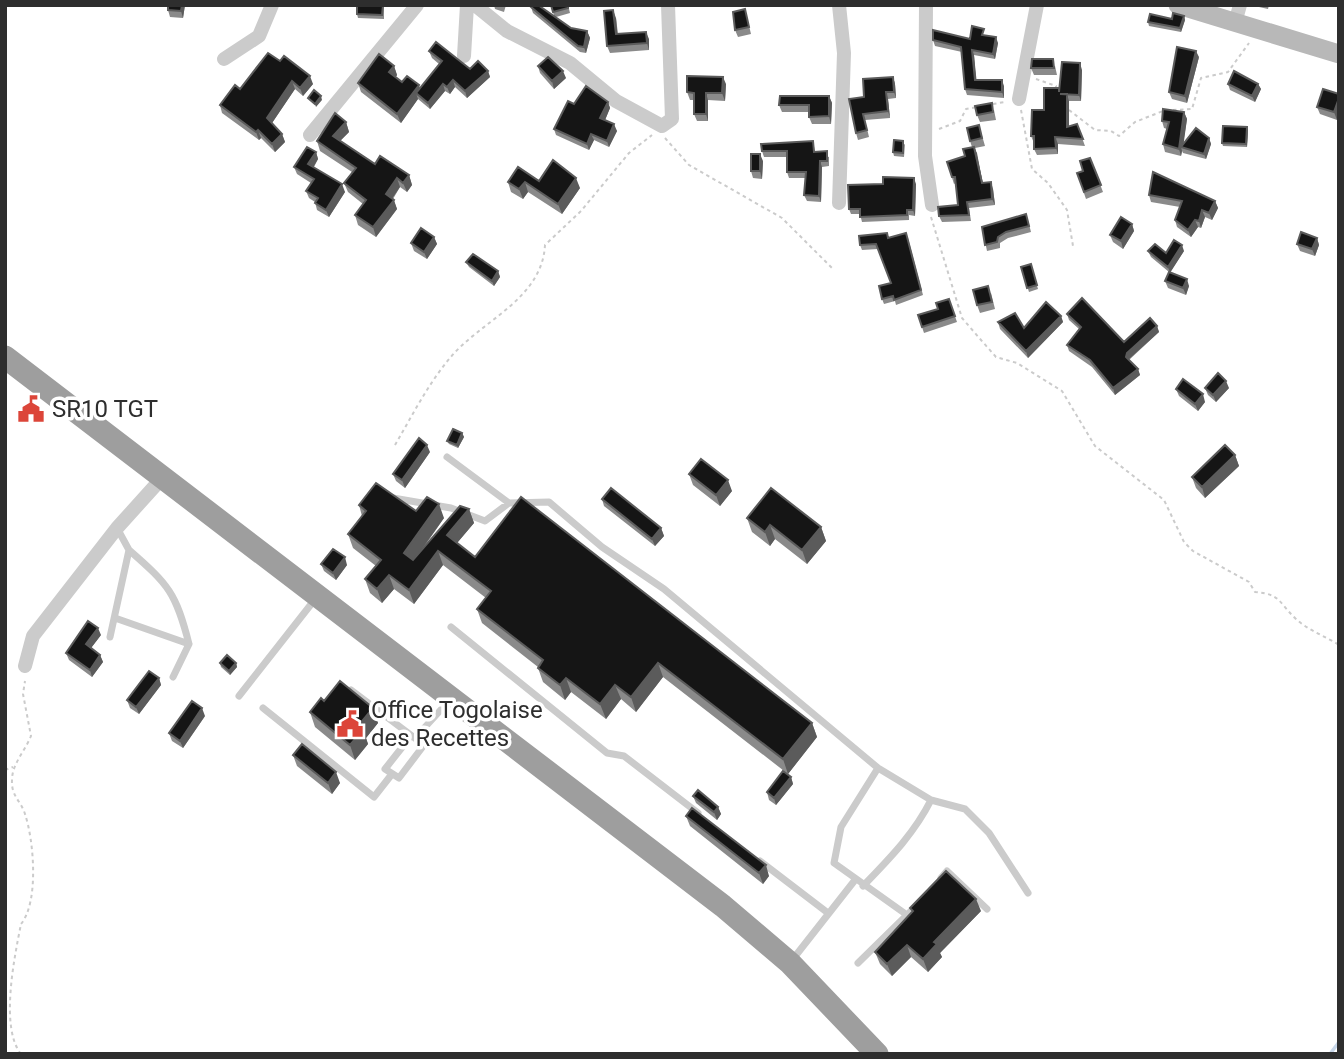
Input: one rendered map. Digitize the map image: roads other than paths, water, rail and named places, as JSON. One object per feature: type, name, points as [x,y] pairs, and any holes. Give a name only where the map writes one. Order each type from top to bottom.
[{"type":"highway","points":[[5,357],[723,906],[790,963],[877,1054]]},
{"type":"main road","points":[[1178,5],[1238,14],[1255,29],[1339,54]]},
{"type":"street","points":[[224,59],[259,36],[272,5]]},
{"type":"street","points":[[310,135],[417,5]]},
{"type":"street","points":[[464,56],[467,5]]},
{"type":"street","points":[[475,5],[507,30],[570,62],[616,101],[662,126],[673,119],[668,5]]},
{"type":"street","points":[[839,5],[844,53],[839,203]]},
{"type":"street","points":[[926,5],[925,134],[932,205]]},
{"type":"street","points":[[1019,99],[1037,5]]},
{"type":"street","points":[[25,666],[33,636],[117,528],[163,477]]},
{"type":"lane","points":[[447,457],[509,503]]},
{"type":"lane","points":[[390,497],[450,508],[485,521],[509,503],[549,502],[603,547],[664,589],[878,768],[931,800],[965,809],[989,833],[1028,893]]},
{"type":"lane","points":[[117,528],[129,550],[158,576],[179,603],[189,644],[173,677]]},
{"type":"lane","points":[[110,637],[129,550]]},
{"type":"lane","points":[[239,696],[319,595]]},
{"type":"lane","points":[[116,618],[189,644]]},
{"type":"lane","points":[[451,627],[607,752],[624,756],[706,819]]},
{"type":"lane","points":[[351,690],[413,737],[424,745],[399,778],[385,769],[413,737],[451,699]]},
{"type":"lane","points":[[263,708],[374,797],[392,774]]},
{"type":"lane","points":[[878,768],[841,827],[834,863],[907,915]]},
{"type":"lane","points":[[863,886],[902,846],[920,822],[931,800]]},
{"type":"lane","points":[[750,853],[828,913]]},
{"type":"lane","points":[[931,889],[947,871],[987,909]]},
{"type":"lane","points":[[790,963],[855,880]]},
{"type":"lane","points":[[858,963],[915,906]]},
{"type":"waterway","points":[[1330,1054],[1339,1042]]},
{"type":"place","name":"SR10 TGT","points":[[31,409]]},
{"type":"place","name":"Office Togolaise des Recettes","points":[[350,724]]}]
